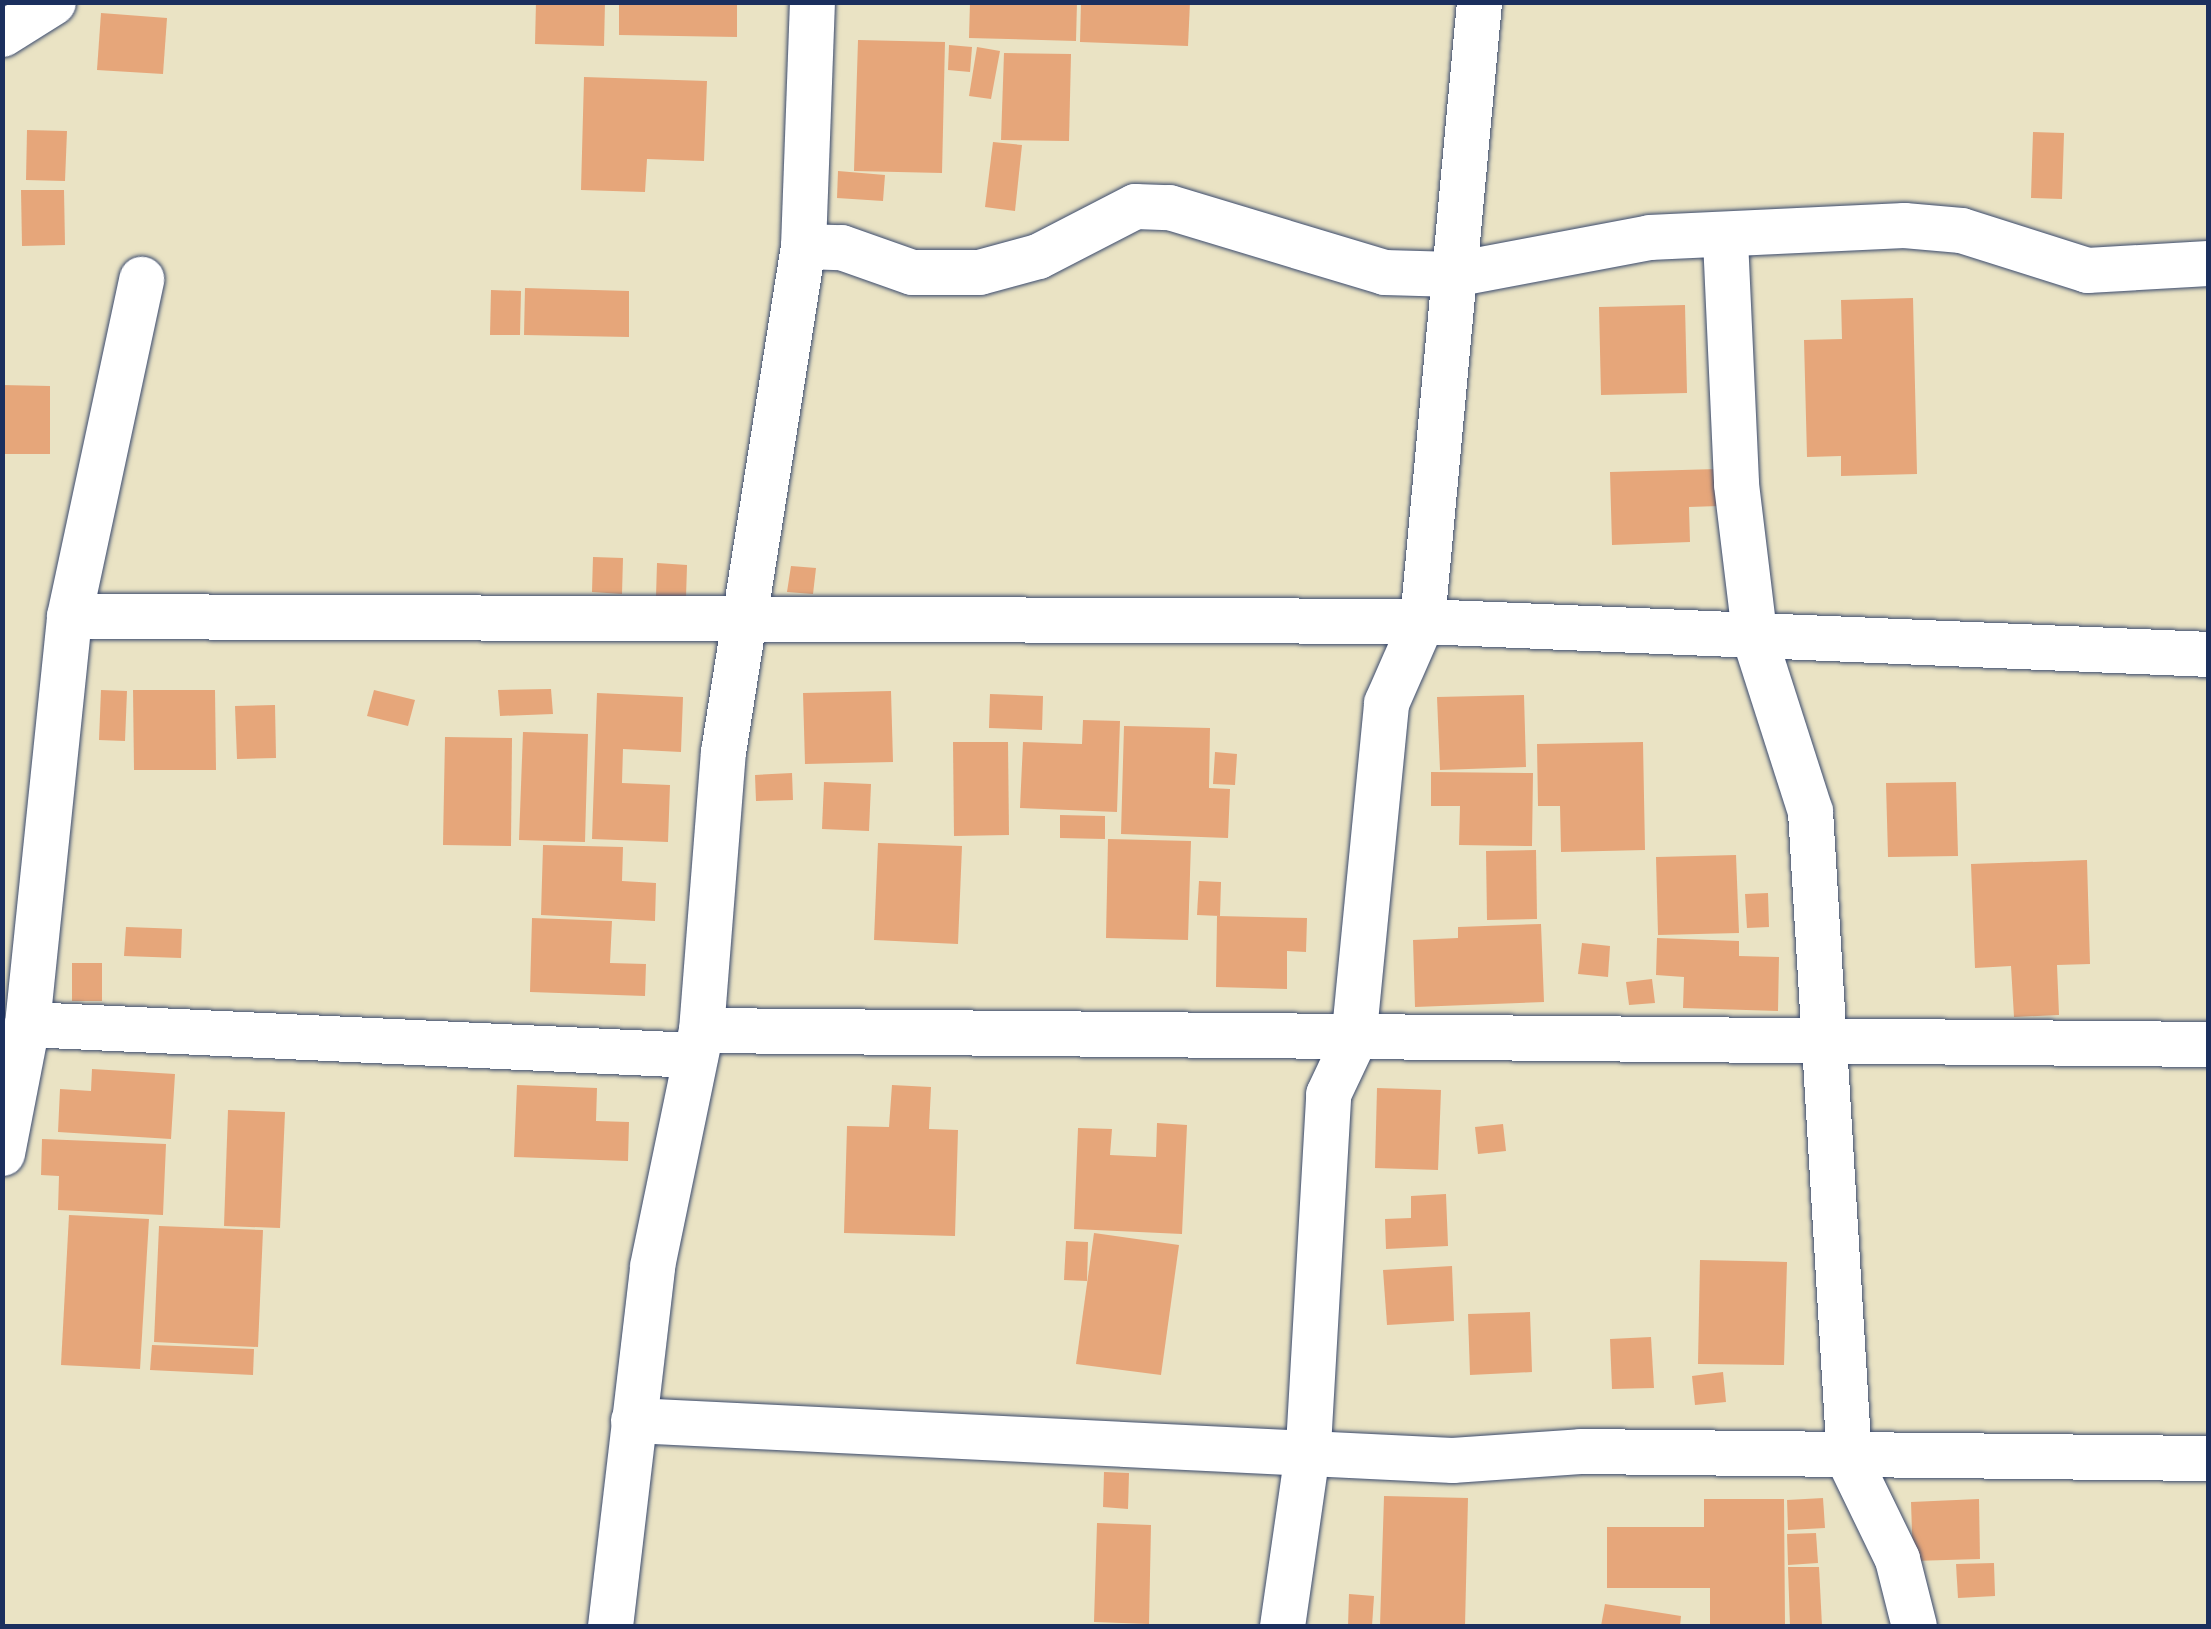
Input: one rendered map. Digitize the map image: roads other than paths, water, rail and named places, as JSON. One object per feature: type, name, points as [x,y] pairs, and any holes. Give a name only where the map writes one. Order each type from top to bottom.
[{"type":"street","points":[[2,34],[52,2]]},
{"type":"street","points":[[610,1626],[652,1266],[698,1043],[722,752],[748,621],[803,246],[812,2]]},
{"type":"street","points":[[1282,1626],[1308,1446],[1318,1181],[1328,1094],[1353,1041],[1386,703],[1422,621],[1478,2]]},
{"type":"street","points":[[803,246],[841,247],[866,262],[942,276],[1038,256],[1135,206],[1169,207],[1328,260],[1454,274],[1630,239],[1725,239],[1904,225],[1961,230],[2087,270],[2208,263]]},
{"type":"street","points":[[1725,239],[1736,484],[1755,640],[1810,811],[1827,1041],[1848,1460],[1897,1559],[1914,1626]]},
{"type":"street","points":[[2,1153],[27,1024],[69,616],[141,279]]},
{"type":"street","points":[[69,616],[1422,621],[1755,640],[2208,654]]},
{"type":"street","points":[[27,1024],[698,1043],[2208,1044]]},
{"type":"street","points":[[634,1420],[1308,1446],[1452,1460],[1580,1451],[1848,1460],[2208,1458]]}]
